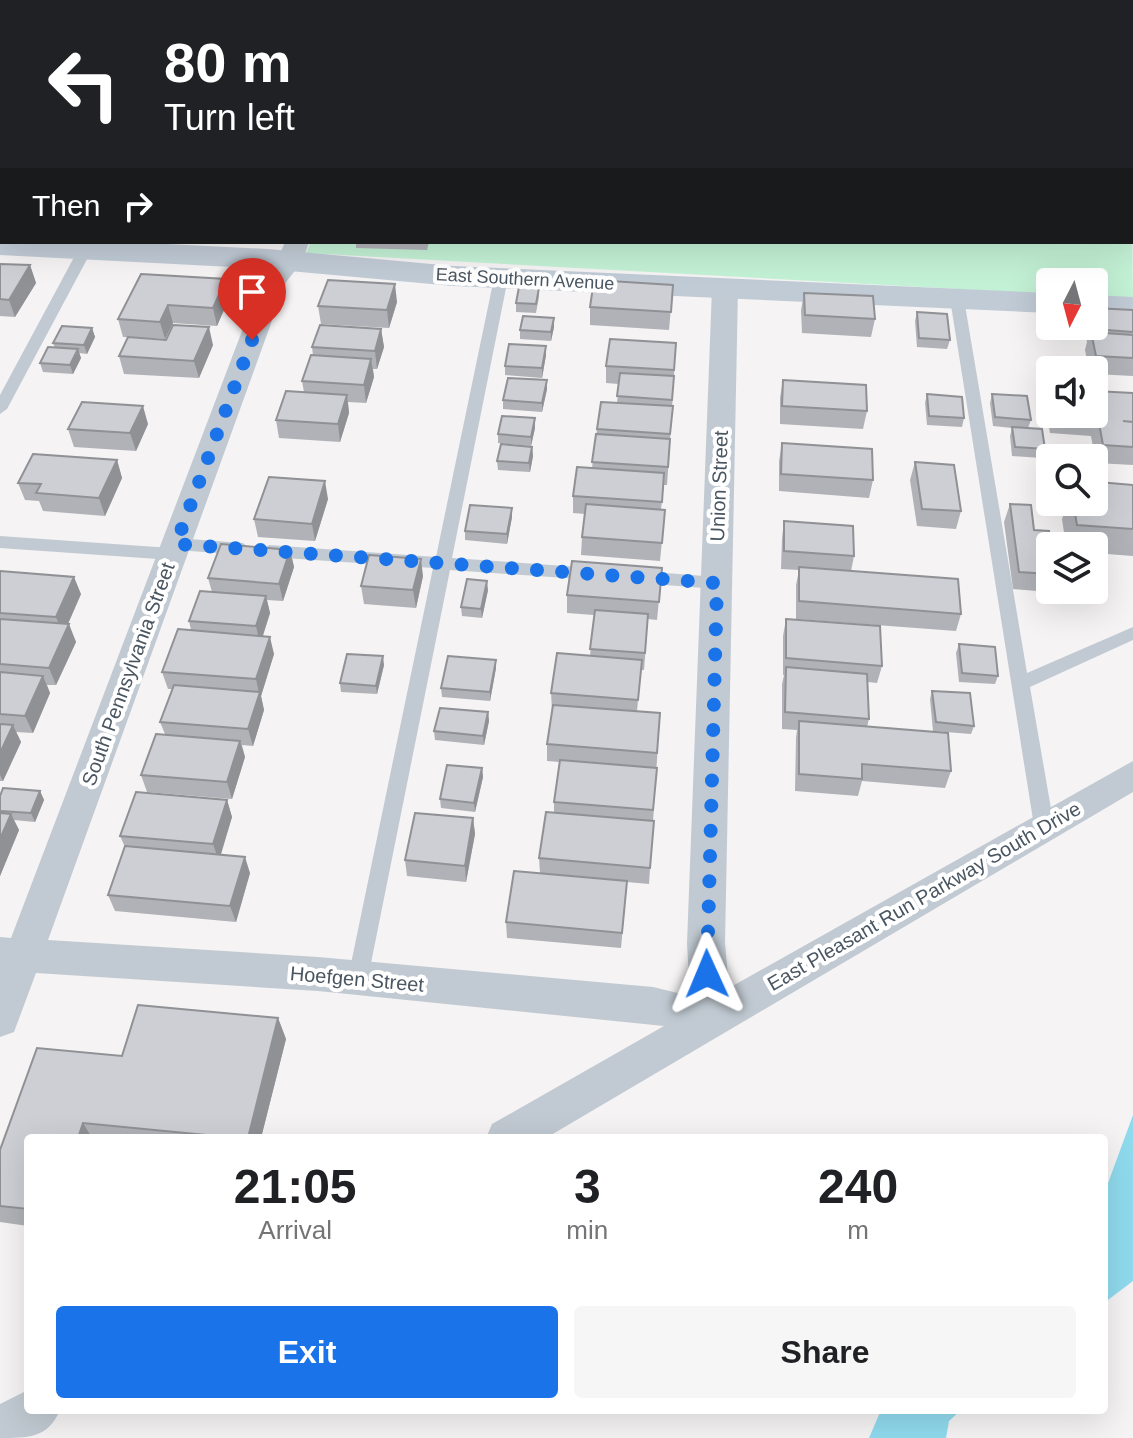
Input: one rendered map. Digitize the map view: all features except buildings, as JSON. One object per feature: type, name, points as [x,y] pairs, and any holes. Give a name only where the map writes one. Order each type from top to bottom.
[{"type":"street","name":"East Southern Avenue","points":[[0,245],[293,252],[501,278],[1036,302]]},
{"type":"street","name":"South Pennsylvania Street","points":[[0,1019],[12,955],[174,549],[274,281],[293,252]]},
{"type":"street","name":"Union Street","points":[[712,1020],[706,943],[725,288]]},
{"type":"street","points":[[1108,306],[1133,307]]},
{"type":"street","name":"East Pleasant Run Parkway South Drive","points":[[514,1134],[1133,775]]},
{"type":"street","name":"Hoefgen Street","points":[[12,955],[358,978],[653,1005],[712,1020]]},
{"type":"street","points":[[0,1431],[29,1414]]},
{"type":"lane","points":[[0,409],[86,248]]},
{"type":"lane","points":[[358,978],[501,278]]},
{"type":"lane","points":[[957,299],[1044,826]]},
{"type":"lane","points":[[0,542],[443,563],[717,583]]},
{"type":"lane","points":[[1021,683],[1133,633]]},
{"type":"green space","points":[[310,244],[1132,244],[1133,298],[1108,297],[1108,268],[1036,268],[1036,293],[306,253]]},
{"type":"water","points":[[1133,1115],[1133,1281],[1108,1300],[1108,1183]]},
{"type":"water","points":[[879,1414],[957,1414],[949,1421],[946,1438],[869,1438]]},
{"type":"route","points":[[252,340],[176,544],[717,583],[707,974]]}]
